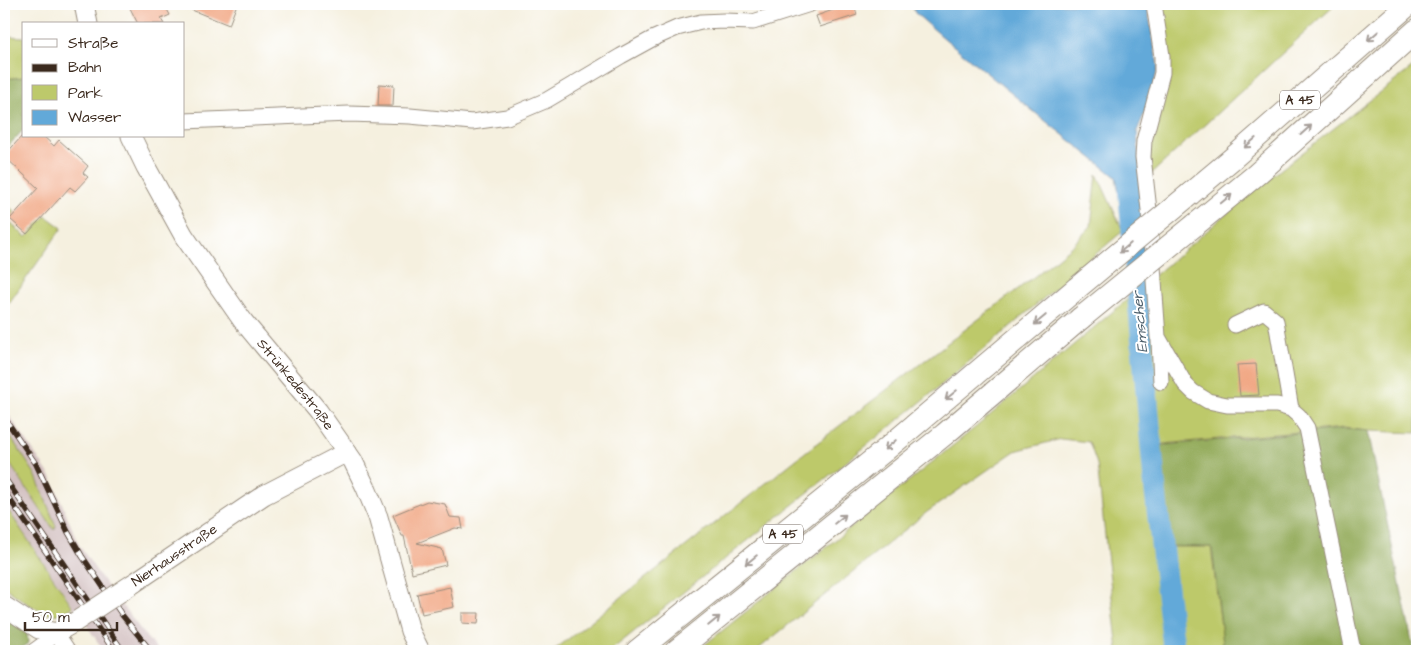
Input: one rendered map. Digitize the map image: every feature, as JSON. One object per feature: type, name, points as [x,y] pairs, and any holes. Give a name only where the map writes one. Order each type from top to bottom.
[{"type":"highway","name":"A 45","points":[[637,651],[974,376],[1240,152],[1409,4]]},
{"type":"highway","name":"A 45","points":[[676,651],[944,434],[1081,318],[1257,174],[1417,30]]},
{"type":"main road","points":[[84,4],[88,22]]},
{"type":"main road","name":"Strünkedestraße","points":[[132,138],[184,236],[244,321],[318,411],[347,452],[366,488],[378,518],[410,631],[420,651]]},
{"type":"main road","name":"Nierhausstraße","points":[[56,633],[76,622],[264,495],[347,452]]},
{"type":"main road","points":[[4,606],[39,629],[56,633]]},
{"type":"street","points":[[185,121],[349,114],[410,116],[472,122],[507,117],[547,100],[621,56],[677,28],[701,22],[753,22],[810,4]]},
{"type":"street","points":[[1154,4],[1162,56],[1162,73],[1144,141],[1143,157],[1149,210],[1161,382]]},
{"type":"street","points":[[1236,325],[1264,311],[1276,321],[1291,409]]},
{"type":"street","points":[[1158,337],[1185,384],[1193,392],[1208,401],[1227,405],[1277,405],[1291,409],[1299,416],[1307,428],[1353,651]]},
{"type":"street","points":[[34,651],[45,644],[56,633],[68,651]]},
{"type":"shaded area","points":[[4,408],[51,477],[79,545],[99,575],[159,651],[104,651],[4,504],[4,456],[54,530],[35,474],[4,427]]},
{"type":"green space","points":[[1158,4],[1336,4],[1149,176],[1148,153],[1159,99],[1169,81]]},
{"type":"green space","points":[[4,36],[22,37],[22,77],[4,79]]},
{"type":"green space","points":[[1417,64],[1417,433],[1344,428],[1151,445],[1160,547],[1211,547],[1224,651],[1118,651],[1097,464],[1089,442],[1061,439],[1015,451],[927,512],[756,651],[697,651],[976,427],[1136,292],[1149,419],[1139,289],[1258,187]]},
{"type":"green space","points":[[22,77],[22,131],[4,151],[4,79]]},
{"type":"green space","points":[[1097,174],[1123,231],[926,398],[610,651],[553,651],[808,450],[1073,245],[1091,226]]},
{"type":"green space","points":[[7,205],[15,212],[7,220],[26,237],[46,216],[62,228],[4,310],[4,208]]},
{"type":"green space","points":[[4,427],[35,474],[56,526],[54,530],[4,455]]},
{"type":"green space","points":[[1344,429],[1368,431],[1414,651],[1224,651],[1212,547],[1164,546],[1153,446]]},
{"type":"green space","points":[[4,504],[73,607],[63,613],[48,613],[32,606],[4,587]]},
{"type":"green space","points":[[4,616],[27,631],[28,643],[19,651],[4,651]]},
{"type":"water","points":[[912,4],[1147,4],[1158,67],[1150,100],[1137,131],[1143,211],[1125,227],[1116,177],[944,38],[915,13]]},
{"type":"building","points":[[128,4],[164,4],[170,15],[161,19],[163,22],[137,22]]},
{"type":"building","points":[[177,4],[237,4],[229,25]]},
{"type":"building","points":[[854,4],[857,15],[820,27],[816,16]]},
{"type":"building","points":[[379,84],[394,85],[393,106],[378,106]]},
{"type":"building","points":[[22,136],[22,138],[45,138],[54,146],[59,140],[88,166],[83,173],[88,177],[75,191],[70,187],[27,234],[10,219],[38,188],[4,156]]},
{"type":"building","points":[[1256,364],[1259,395],[1240,396],[1237,365]]},
{"type":"building","points":[[427,501],[445,504],[450,517],[461,518],[463,529],[455,528],[417,543],[442,549],[446,565],[412,573],[404,536],[402,536],[393,515]]},
{"type":"building","points":[[450,587],[454,607],[422,614],[417,594]]},
{"type":"building","points":[[462,613],[479,613],[478,624],[462,623]]},
{"type":"waterway","name":"Emscher","points":[[1129,192],[1155,488],[1174,651]]},
{"type":"railway","points":[[4,417],[36,464],[68,532],[82,556],[122,615],[151,651]]},
{"type":"railway","points":[[4,477],[123,651]]},
{"type":"railway","points":[[4,491],[114,651]]}]
